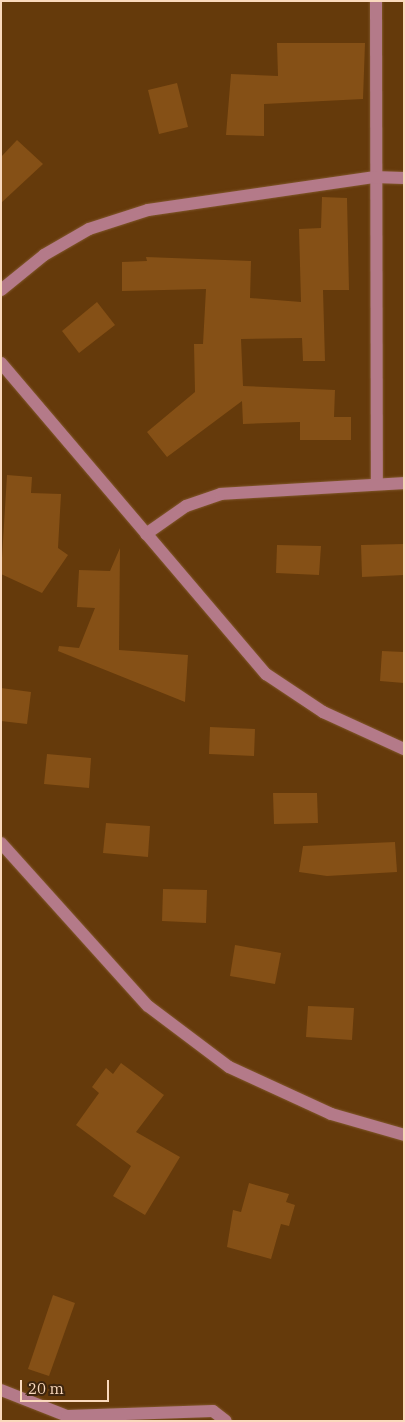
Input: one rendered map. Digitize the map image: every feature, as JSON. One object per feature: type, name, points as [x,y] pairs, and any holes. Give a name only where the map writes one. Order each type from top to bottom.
[{"type":"street","points":[[376,1],[374,177],[377,483]]},
{"type":"street","points":[[1,290],[44,255],[89,229],[148,210],[374,177],[404,178]]},
{"type":"street","points":[[1,363],[266,674],[323,712],[404,750]]},
{"type":"street","points":[[146,534],[186,506],[221,494],[377,483],[404,483]]},
{"type":"street","points":[[1,843],[148,1006],[229,1067],[331,1114],[404,1135]]},
{"type":"street","points":[[1,1390],[67,1416],[213,1411],[226,1421]]},
{"type":"building","points":[[277,43],[365,43],[363,99],[264,104],[264,136],[226,135],[231,74],[278,76]]},
{"type":"building","points":[[177,83],[188,127],[159,134],[148,90]]},
{"type":"building","points":[[17,140],[43,164],[1,203],[1,157]]},
{"type":"building","points":[[322,197],[347,198],[349,290],[323,290],[325,361],[303,361],[302,338],[241,339],[243,386],[335,390],[334,417],[351,417],[351,440],[300,440],[300,422],[243,424],[242,401],[167,457],[147,432],[195,392],[194,344],[203,344],[206,289],[122,291],[122,262],[147,261],[146,257],[251,261],[250,298],[301,302],[299,229],[321,228]]},
{"type":"building","points":[[97,302],[115,325],[79,353],[62,331]]},
{"type":"building","points":[[7,475],[32,477],[31,493],[61,494],[58,548],[68,555],[42,593],[1,574]]},
{"type":"building","points":[[404,544],[404,575],[362,577],[361,545]]},
{"type":"building","points":[[277,545],[321,546],[319,575],[276,573]]},
{"type":"building","points":[[120,548],[119,650],[188,655],[185,702],[58,651],[59,646],[79,648],[95,608],[77,607],[79,570],[110,571]]},
{"type":"building","points":[[382,651],[404,652],[404,683],[380,681]]},
{"type":"building","points":[[1,688],[31,692],[27,724],[1,721]]},
{"type":"building","points":[[210,727],[255,729],[254,756],[209,754]]},
{"type":"building","points":[[47,754],[91,758],[89,788],[44,784]]},
{"type":"building","points":[[273,793],[317,793],[318,823],[274,824]]},
{"type":"building","points":[[106,823],[150,826],[148,857],[103,853]]},
{"type":"building","points":[[395,842],[397,872],[327,876],[299,872],[303,846]]},
{"type":"building","points":[[163,889],[207,890],[206,923],[162,921]]},
{"type":"building","points":[[235,945],[281,953],[275,984],[230,976]]},
{"type":"building","points":[[308,1006],[354,1008],[352,1040],[306,1037]]},
{"type":"building","points":[[121,1063],[164,1095],[136,1132],[180,1157],[145,1215],[113,1196],[131,1166],[76,1125],[99,1093],[92,1087],[106,1068],[113,1074]]},
{"type":"building","points":[[249,1183],[289,1194],[286,1202],[295,1205],[289,1226],[281,1224],[271,1259],[227,1247],[233,1210],[241,1212]]},
{"type":"building","points":[[53,1295],[75,1303],[49,1376],[28,1369]]}]
